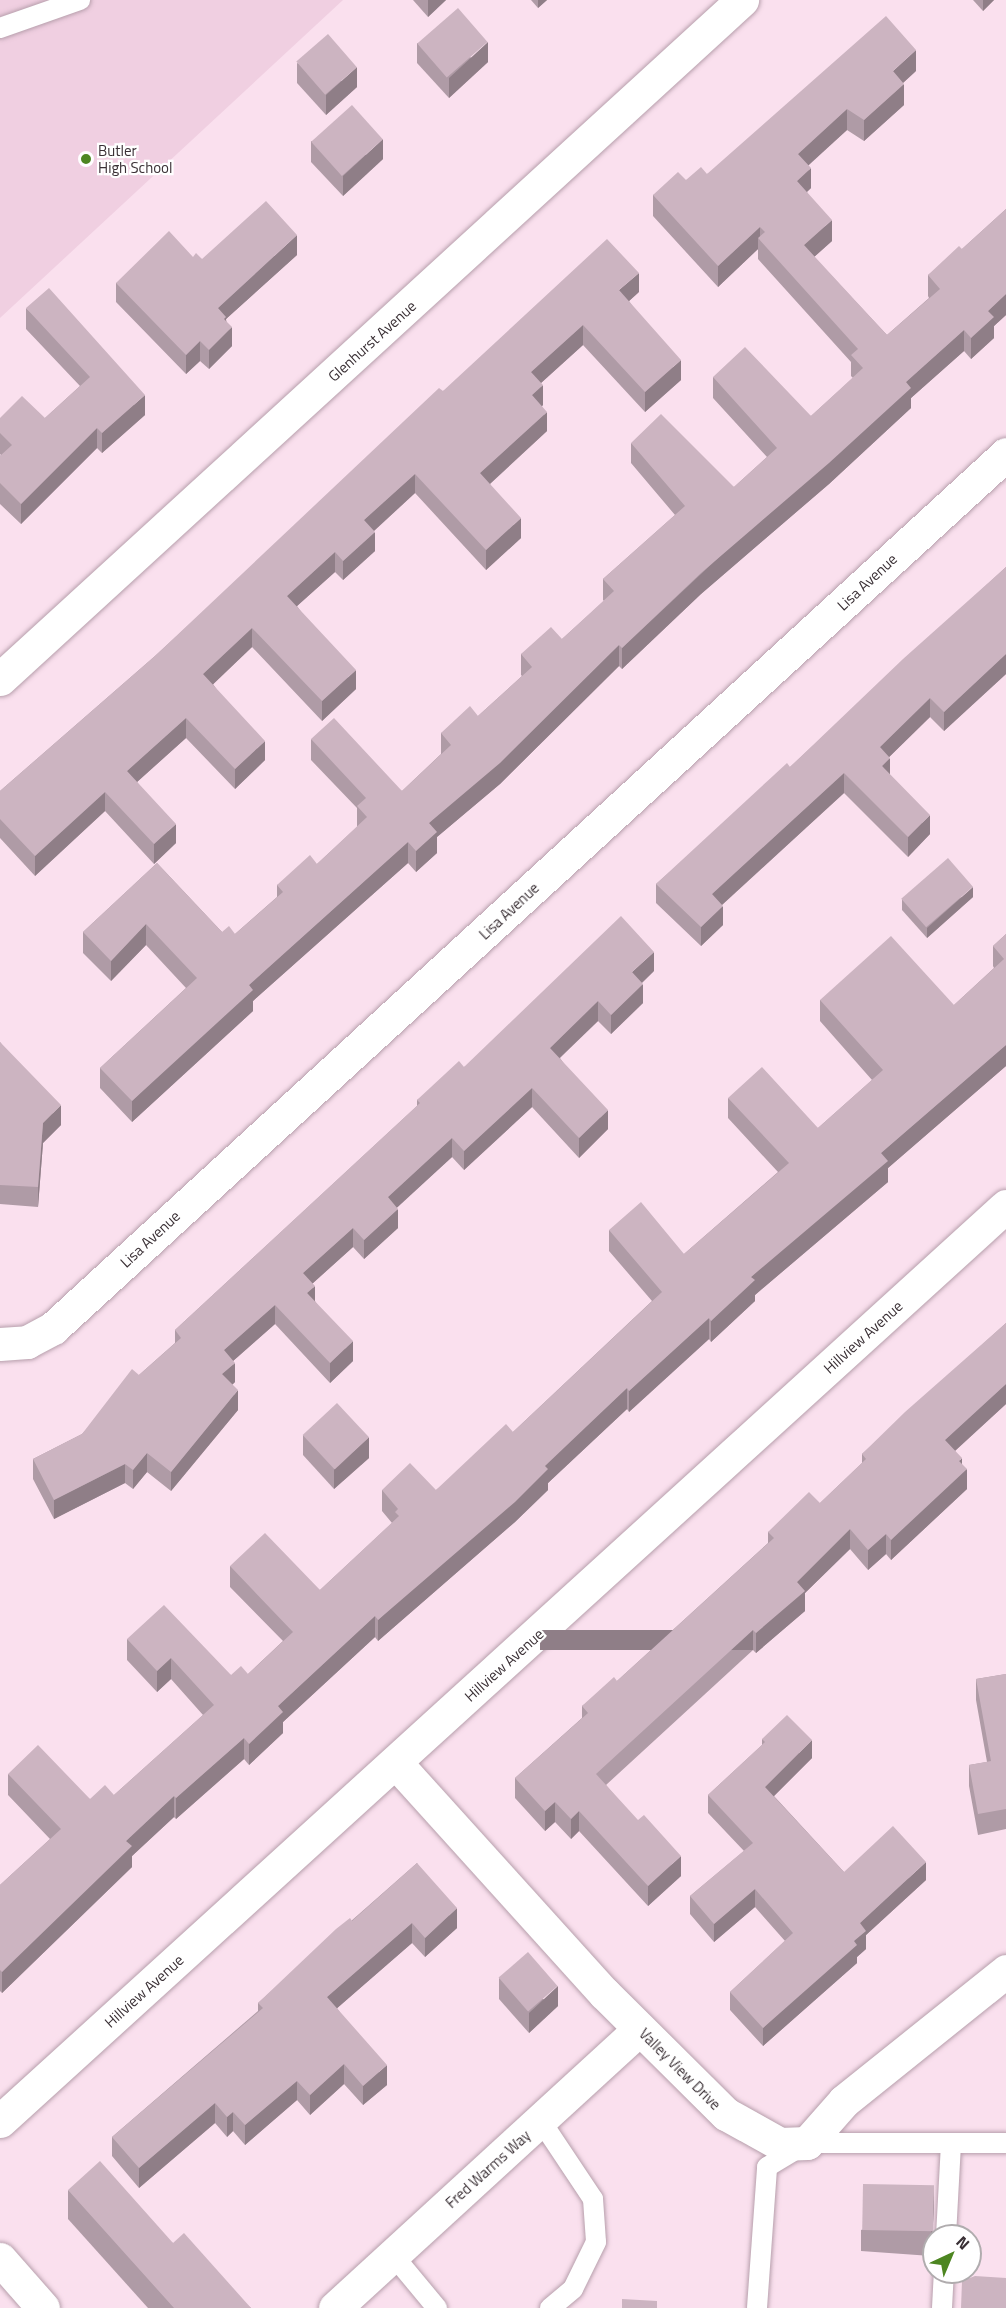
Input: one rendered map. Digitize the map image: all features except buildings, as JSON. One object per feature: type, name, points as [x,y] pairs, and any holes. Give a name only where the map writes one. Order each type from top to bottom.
[{"type":"street","name":"Glenhurst Avenue","points":[[0,679],[742,0]]},
{"type":"street","name":"Lisa Avenue","points":[[0,1344],[27,1342],[53,1328],[1006,454]]},
{"type":"street","name":"Hillview Avenue","points":[[0,2121],[1006,1206]]},
{"type":"street","name":"Valley View Drive","points":[[396,1763],[640,2029],[726,2114],[780,2144],[807,2143]]},
{"type":"street","points":[[807,2143],[844,2101],[1006,1971]]},
{"type":"street","name":"Fred Warms Way","points":[[335,2308],[640,2029]]},
{"type":"street","points":[[0,2259],[43,2308]]},
{"type":"lane","points":[[0,28],[80,0]]},
{"type":"lane","points":[[540,2121],[593,2199],[596,2242],[573,2289],[550,2308]]},
{"type":"lane","points":[[757,2308],[767,2167],[807,2143],[951,2145],[1006,2143]]},
{"type":"lane","points":[[947,2224],[951,2145]]},
{"type":"lane","points":[[393,2255],[437,2308]]},
{"type":"lane","points":[[942,2308],[943,2284]]},
{"type":"shaded area","name":"Butler High School","points":[[0,0],[343,0],[0,318]]},
{"type":"place","name":"Butler High School","points":[[86,159]]}]
